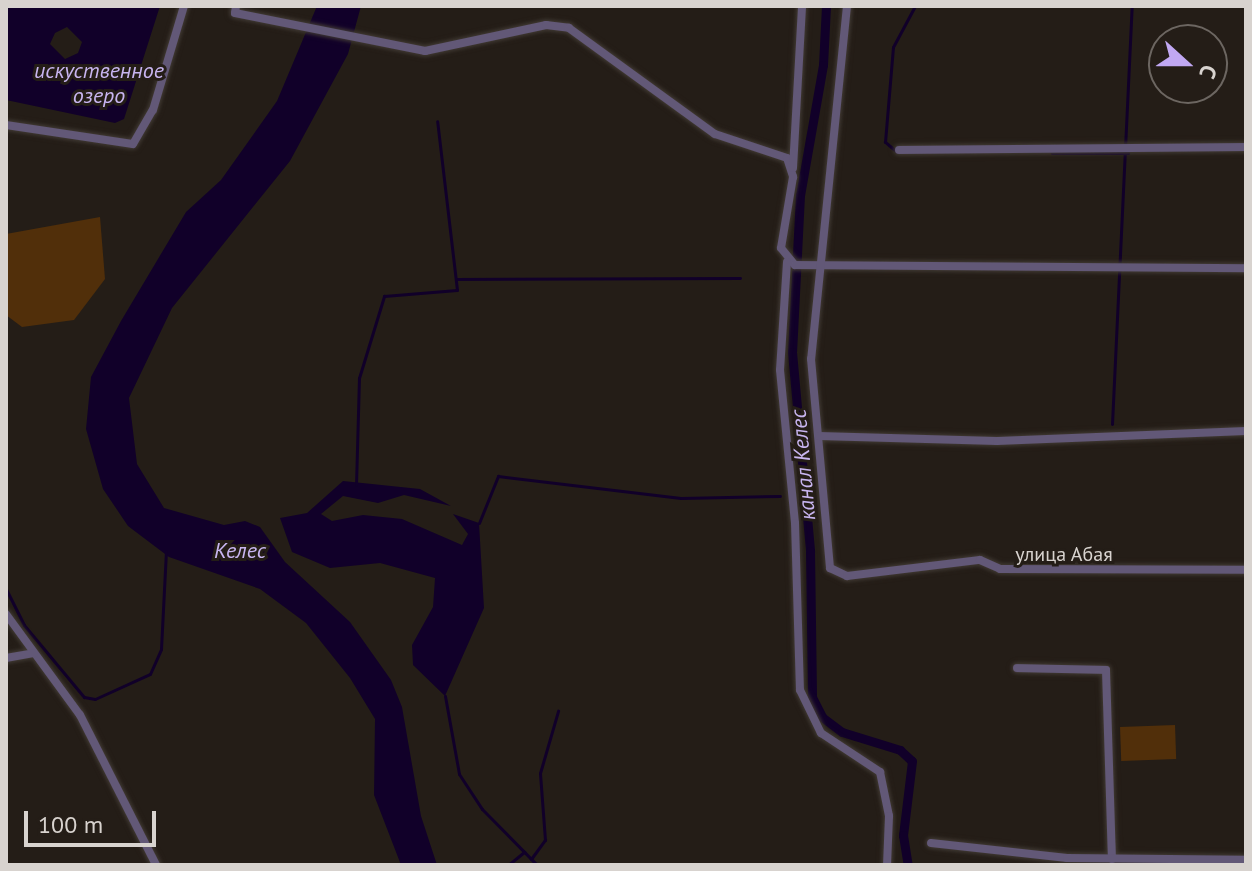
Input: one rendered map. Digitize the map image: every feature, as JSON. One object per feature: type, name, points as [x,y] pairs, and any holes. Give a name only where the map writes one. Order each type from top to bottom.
[{"type":"street","points":[[6,125],[133,144],[153,110],[184,6]]},
{"type":"street","points":[[236,6],[235,13],[298,28],[376,44],[449,50],[563,26],[624,62],[715,134],[783,155],[793,168]]},
{"type":"street","points":[[802,6],[793,168],[781,239],[791,264],[780,370],[795,523],[800,690],[821,733],[880,772],[889,816],[887,865]]},
{"type":"street","points":[[847,6],[815,266],[811,388],[819,436],[997,441],[1246,431]]},
{"type":"street","points":[[899,150],[1246,147]]},
{"type":"street","points":[[791,264],[1246,268]]},
{"type":"street","name":"улица Абая","points":[[819,436],[828,565],[838,574],[980,560],[1000,569],[1246,570]]},
{"type":"street","points":[[6,614],[80,715],[156,865]]},
{"type":"street","points":[[6,658],[34,653]]},
{"type":"street","points":[[1017,668],[1106,670],[1112,859]]},
{"type":"street","points":[[931,843],[1112,859],[1246,860]]},
{"type":"shaded area","points":[[100,217],[105,279],[74,320],[22,327],[6,315],[6,234]]},
{"type":"shaded area","points":[[1175,725],[1176,759],[1121,761],[1120,727]]},
{"type":"water","name":"искуственное озеро","points":[[6,6],[160,6],[124,119],[115,123],[6,100]],"holes":[[[67,27],[82,42],[78,53],[65,59],[50,44],[55,33]]]},
{"type":"water","name":"Келес","points":[[317,6],[361,6],[348,54],[290,161],[172,308],[129,398],[137,464],[164,508],[224,525],[245,521],[260,527],[285,562],[350,622],[391,680],[402,707],[421,816],[437,865],[401,865],[374,795],[375,719],[350,678],[306,623],[260,589],[169,557],[128,526],[103,489],[86,429],[91,377],[121,321],[186,212],[221,180],[277,101]]},
{"type":"water","points":[[343,481],[420,489],[451,506],[404,495],[378,503],[343,496],[321,514],[332,521],[363,515],[402,519],[462,545],[468,534],[453,514],[479,523],[484,608],[445,696],[413,665],[412,645],[433,607],[435,578],[380,563],[330,568],[292,552],[280,518],[307,513]]},
{"type":"waterway","name":"канал Келес","points":[[826,6],[823,65],[800,195],[792,352],[810,551],[812,697],[822,717],[842,732],[900,750],[912,761],[903,835],[908,865]]},
{"type":"waterway","points":[[897,152],[885,142],[893,47],[915,6]]},
{"type":"waterway","points":[[1112,424],[1132,6]]},
{"type":"waterway","points":[[356,485],[359,378],[384,296],[457,290],[437,121]]},
{"type":"waterway","points":[[1052,153],[1128,153]]},
{"type":"waterway","points":[[456,279],[740,278]]},
{"type":"waterway","points":[[479,523],[498,476],[681,498],[780,496]]},
{"type":"waterway","points":[[6,589],[24,625],[84,697],[95,699],[150,674],[161,649],[166,551]]},
{"type":"waterway","points":[[445,696],[459,774],[482,809],[537,865]]},
{"type":"waterway","points":[[531,859],[545,840],[540,773],[558,711]]},
{"type":"waterway","points":[[508,865],[524,852]]}]
